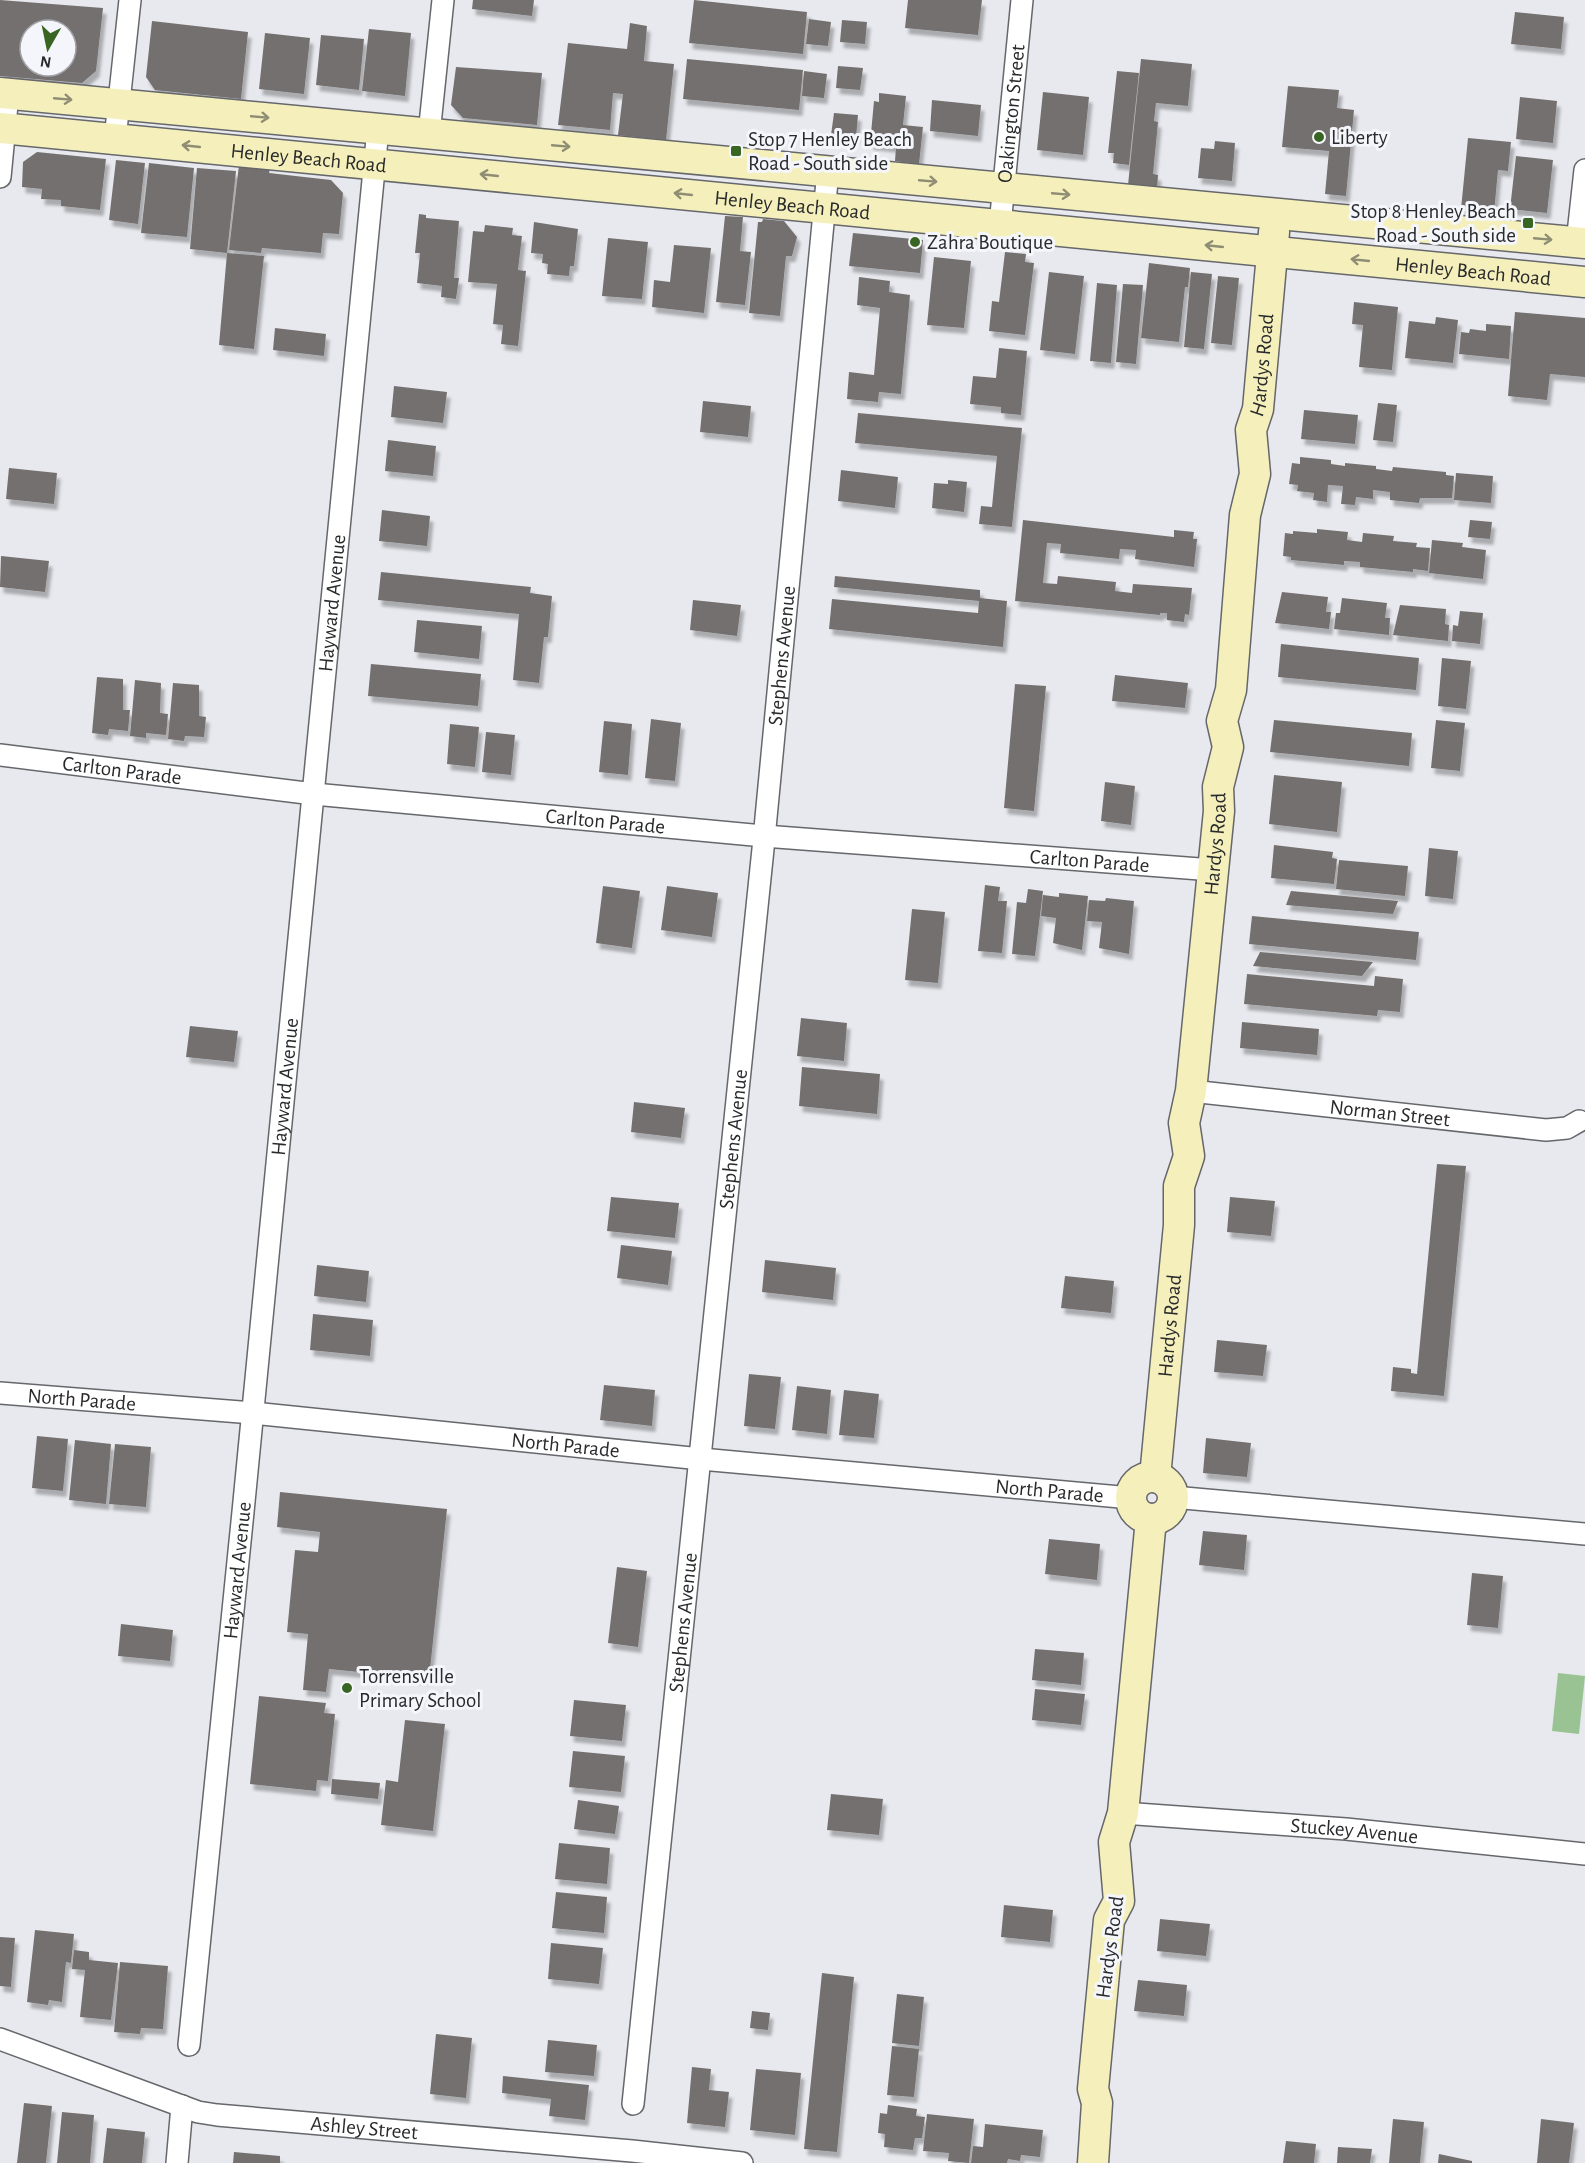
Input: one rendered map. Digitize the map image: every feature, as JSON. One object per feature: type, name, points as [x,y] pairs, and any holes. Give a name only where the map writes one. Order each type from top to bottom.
[{"type":"main road","name":"Henley Beach Road","points":[[4,94],[1581,243]]},
{"type":"main road","name":"Henley Beach Road","points":[[3,128],[1585,282]]},
{"type":"main road","name":"Hardys Road","points":[[1164,1487],[1179,1225],[1179,1186],[1189,1156],[1184,1123],[1191,1091],[1219,811],[1218,787],[1228,747],[1222,721],[1231,690],[1245,515],[1255,474],[1251,430],[1258,409],[1276,214]]},
{"type":"main road","points":[[1141,1508],[1162,1516],[1171,1508],[1164,1487]]},
{"type":"main road","name":"Hardys Road","points":[[1093,2163],[1097,2103],[1093,2089],[1109,1920],[1119,1901],[1114,1842],[1123,1813],[1141,1508]]},
{"type":"main road","name":"Hardys Road","points":[[1076,2163],[1085,2102],[1093,2089]]},
{"type":"street","points":[[115,139],[129,0]]},
{"type":"street","points":[[429,134],[443,0]]},
{"type":"street","name":"Oakington Street","points":[[1000,225],[1022,0]]},
{"type":"street","points":[[0,177],[4,94]]},
{"type":"street","name":"Hayward Avenue","points":[[189,2045],[378,129]]},
{"type":"street","points":[[1581,243],[1585,170]]},
{"type":"street","name":"Stephens Avenue","points":[[633,2104],[764,836],[828,171]]},
{"type":"street","name":"Carlton Parade","points":[[0,755],[314,794],[764,836],[1213,870]]},
{"type":"street","name":"Norman Street","points":[[1191,1091],[1546,1130],[1567,1128],[1583,1120]]},
{"type":"street","name":"North Parade","points":[[0,1393],[253,1413],[701,1459],[1141,1508]]},
{"type":"street","points":[[1164,1487],[1585,1534]]},
{"type":"street","name":"Stuckey Avenue","points":[[1123,1813],[1346,1829],[1585,1854]]},
{"type":"street","name":"Ashley Street","points":[[0,2039],[182,2106],[217,2115],[631,2157],[742,2163]]},
{"type":"street","points":[[177,2163],[182,2106]]},
{"type":"green space","points":[[1558,1673],[1585,1676],[1579,1734],[1552,1731]]},
{"type":"building","points":[[0,0],[103,8],[96,71],[82,83],[23,78],[78,78],[78,18],[18,18],[18,78],[0,76]]},
{"type":"building","points":[[473,0],[534,0],[532,16],[472,9]]},
{"type":"building","points":[[694,0],[807,12],[803,54],[689,43]]},
{"type":"building","points":[[908,0],[982,0],[978,35],[905,28]]},
{"type":"building","points":[[1515,12],[1564,17],[1561,49],[1511,44]]},
{"type":"building","points":[[809,19],[831,22],[828,46],[806,44]]},
{"type":"building","points":[[842,20],[867,22],[865,44],[840,42]]},
{"type":"building","points":[[152,21],[248,32],[241,99],[155,90],[146,77]]},
{"type":"building","points":[[630,23],[647,26],[644,61],[674,64],[666,140],[618,135],[623,94],[613,93],[610,130],[558,125],[568,43],[627,49]]},
{"type":"building","points":[[369,29],[411,33],[405,96],[362,91]]},
{"type":"building","points":[[265,33],[310,38],[304,94],[259,89]]},
{"type":"building","points":[[321,35],[364,39],[359,90],[316,85]]},
{"type":"building","points":[[687,59],[803,70],[799,110],[683,99]]},
{"type":"building","points":[[1141,59],[1192,64],[1188,106],[1156,103],[1154,121],[1158,122],[1153,174],[1158,175],[1157,188],[1128,185]]},
{"type":"building","points":[[838,66],[863,68],[860,90],[836,88]]},
{"type":"building","points":[[456,67],[542,73],[537,125],[463,118],[451,105]]},
{"type":"building","points":[[804,71],[827,74],[824,98],[802,96]]},
{"type":"building","points":[[1117,71],[1139,73],[1129,165],[1113,163],[1114,153],[1108,153]]},
{"type":"building","points":[[1288,86],[1339,90],[1337,108],[1354,110],[1346,196],[1325,194],[1329,151],[1282,147]]},
{"type":"building","points":[[1043,92],[1089,97],[1083,155],[1037,150]]},
{"type":"building","points":[[879,93],[906,96],[903,125],[923,127],[919,164],[895,161],[896,147],[870,144],[874,101],[879,102]]},
{"type":"building","points":[[1520,97],[1557,101],[1553,143],[1516,139]]},
{"type":"building","points":[[932,100],[981,105],[978,136],[930,131]]},
{"type":"building","points":[[834,113],[858,115],[856,137],[831,135]]},
{"type":"building","points":[[1468,138],[1511,142],[1508,171],[1498,170],[1494,213],[1461,209]]},
{"type":"building","points":[[1215,141],[1235,143],[1232,181],[1198,178],[1201,148],[1214,149]]},
{"type":"building","points":[[37,152],[106,159],[100,210],[61,206],[61,200],[41,199],[42,189],[22,187],[23,162]]},
{"type":"building","points":[[1516,156],[1553,160],[1547,213],[1510,209]]},
{"type":"building","points":[[116,160],[145,163],[138,224],[109,220]]},
{"type":"building","points":[[149,163],[194,168],[187,237],[141,233]]},
{"type":"building","points":[[239,165],[270,168],[269,173],[331,180],[343,193],[339,234],[323,233],[321,253],[262,248],[261,253],[229,250]]},
{"type":"building","points":[[197,168],[236,171],[227,253],[190,249]]},
{"type":"building","points":[[419,214],[426,215],[426,218],[459,221],[454,278],[459,278],[456,299],[441,297],[442,286],[417,283],[420,253],[415,253]]},
{"type":"building","points":[[725,216],[743,217],[740,251],[751,252],[745,305],[716,302]]},
{"type":"building","points":[[763,219],[784,221],[797,237],[792,256],[786,256],[780,316],[749,313],[758,222],[762,222]]},
{"type":"building","points":[[534,222],[578,229],[574,266],[570,266],[569,276],[547,274],[548,264],[542,263],[543,254],[531,253]]},
{"type":"building","points":[[485,225],[513,228],[512,235],[522,236],[518,270],[526,271],[518,346],[501,344],[503,325],[493,324],[497,284],[468,282],[473,231],[484,232]]},
{"type":"building","points":[[853,233],[923,240],[920,273],[849,266]]},
{"type":"building","points":[[608,238],[648,242],[642,299],[602,296]]},
{"type":"building","points":[[674,245],[711,248],[704,313],[652,307],[654,280],[670,282]]},
{"type":"building","points":[[1005,252],[1026,254],[1025,262],[1034,263],[1025,335],[989,331],[992,301],[999,302]]},
{"type":"building","points":[[227,253],[264,256],[254,349],[219,345]]},
{"type":"building","points":[[934,257],[971,261],[964,328],[927,325]]},
{"type":"building","points":[[1149,263],[1190,268],[1188,287],[1185,287],[1179,342],[1141,338]]},
{"type":"building","points":[[1049,272],[1084,276],[1075,354],[1040,350]]},
{"type":"building","points":[[1191,272],[1212,274],[1204,349],[1184,347]]},
{"type":"building","points":[[1218,276],[1239,278],[1232,345],[1211,343]]},
{"type":"building","points":[[859,277],[890,281],[889,292],[910,295],[901,394],[879,392],[878,402],[847,399],[849,372],[874,375],[880,308],[857,305]]},
{"type":"building","points":[[1097,283],[1117,285],[1111,363],[1090,361]]},
{"type":"building","points":[[1123,284],[1143,285],[1136,364],[1116,362]]},
{"type":"building","points":[[1354,302],[1398,307],[1392,370],[1359,367],[1363,325],[1352,324]]},
{"type":"building","points":[[1515,312],[1585,318],[1585,377],[1550,374],[1547,400],[1508,396]]},
{"type":"building","points":[[1436,317],[1458,320],[1453,363],[1405,358],[1409,321],[1435,324]]},
{"type":"building","points":[[1486,324],[1511,326],[1509,359],[1459,354],[1461,332],[1469,333],[1470,329],[1486,331]]},
{"type":"building","points":[[275,328],[326,334],[324,356],[273,350]]},
{"type":"building","points":[[999,348],[1027,351],[1021,415],[1001,413],[1001,407],[970,404],[973,376],[996,378]]},
{"type":"building","points":[[394,386],[447,392],[443,423],[391,417]]},
{"type":"building","points":[[703,401],[751,406],[748,437],[700,432]]},
{"type":"building","points":[[1378,403],[1397,405],[1393,442],[1373,440]]},
{"type":"building","points":[[1304,410],[1358,415],[1355,444],[1301,439]]},
{"type":"building","points":[[858,413],[1022,428],[1012,527],[979,524],[981,506],[992,507],[997,456],[855,443]]},
{"type":"building","points":[[388,440],[436,446],[433,476],[385,471]]},
{"type":"building","points":[[1300,457],[1331,460],[1331,464],[1345,466],[1345,463],[1376,466],[1376,469],[1392,471],[1393,467],[1446,472],[1446,475],[1454,476],[1452,498],[1420,498],[1419,503],[1390,500],[1390,492],[1373,490],[1373,499],[1356,497],[1355,505],[1341,504],[1343,486],[1328,485],[1327,502],[1313,500],[1314,493],[1297,491],[1298,485],[1289,484],[1292,463],[1300,464]]},
{"type":"building","points":[[9,468],[57,473],[54,504],[6,499]]},
{"type":"building","points":[[841,470],[898,477],[895,508],[838,501]]},
{"type":"building","points":[[1456,473],[1493,476],[1491,503],[1454,500]]},
{"type":"building","points":[[948,480],[967,482],[964,512],[932,508],[934,483],[948,484]]},
{"type":"building","points":[[382,510],[430,516],[427,546],[379,541]]},
{"type":"building","points":[[1023,520],[1174,537],[1174,530],[1194,532],[1193,539],[1197,539],[1194,567],[1135,559],[1136,550],[1120,549],[1119,559],[1060,553],[1061,544],[1047,543],[1043,583],[1057,584],[1058,576],[1116,582],[1115,591],[1132,593],[1133,584],[1192,588],[1189,615],[1185,614],[1184,622],[1167,620],[1167,613],[1160,613],[1160,615],[1015,601]]},
{"type":"building","points":[[1470,520],[1492,522],[1490,539],[1468,537]]},
{"type":"building","points":[[1317,529],[1348,532],[1347,540],[1362,542],[1363,533],[1394,536],[1393,541],[1417,543],[1416,547],[1430,548],[1428,571],[1413,569],[1413,572],[1360,567],[1360,562],[1344,561],[1344,565],[1291,560],[1291,557],[1283,556],[1285,533],[1293,534],[1293,531],[1317,533]]},
{"type":"building","points":[[1432,540],[1463,543],[1462,547],[1486,550],[1483,579],[1429,573]]},
{"type":"building","points":[[1,556],[49,561],[45,592],[0,587]]},
{"type":"building","points":[[381,572],[531,587],[530,593],[552,596],[548,637],[544,637],[539,683],[513,680],[519,614],[378,600]]},
{"type":"building","points":[[835,576],[980,590],[980,598],[1007,601],[1003,647],[829,629],[832,599],[978,613],[979,601],[834,587]]},
{"type":"building","points":[[1282,592],[1328,597],[1326,612],[1331,612],[1329,629],[1275,623]]},
{"type":"building","points":[[1342,598],[1387,603],[1385,618],[1390,618],[1389,635],[1334,629],[1336,613],[1340,613]]},
{"type":"building","points":[[693,600],[741,605],[737,636],[690,630]]},
{"type":"building","points":[[1400,605],[1446,609],[1445,624],[1449,625],[1448,641],[1393,635]]},
{"type":"building","points":[[1460,611],[1483,613],[1480,644],[1452,641],[1453,625],[1458,626]]},
{"type":"building","points":[[417,620],[482,626],[479,659],[414,652]]},
{"type":"building","points":[[1281,644],[1419,658],[1416,690],[1278,677]]},
{"type":"building","points":[[1442,658],[1471,661],[1466,709],[1438,706]]},
{"type":"building","points":[[371,664],[481,674],[478,706],[368,696]]},
{"type":"building","points":[[1115,675],[1188,683],[1185,708],[1112,701]]},
{"type":"building","points":[[97,677],[123,679],[123,710],[130,710],[128,731],[109,729],[108,735],[92,733]]},
{"type":"building","points":[[135,680],[161,683],[160,713],[168,714],[166,735],[146,733],[146,738],[130,736]]},
{"type":"building","points":[[173,683],[199,685],[199,716],[206,717],[204,737],[185,736],[184,741],[168,739]]},
{"type":"building","points":[[1015,684],[1046,686],[1034,811],[1004,808]]},
{"type":"building","points":[[651,719],[681,723],[675,781],[645,778]]},
{"type":"building","points":[[1274,720],[1412,733],[1409,766],[1270,752]]},
{"type":"building","points":[[1436,720],[1465,723],[1460,771],[1431,768]]},
{"type":"building","points":[[604,721],[632,724],[628,775],[599,772]]},
{"type":"building","points":[[450,724],[479,727],[475,767],[447,764]]},
{"type":"building","points":[[486,732],[515,735],[511,775],[482,772]]},
{"type":"building","points":[[1274,775],[1342,782],[1337,832],[1269,824]]},
{"type":"building","points":[[1105,782],[1135,786],[1131,825],[1101,821]]},
{"type":"building","points":[[1274,845],[1333,852],[1332,858],[1337,859],[1334,884],[1271,878]]},
{"type":"building","points":[[1429,848],[1458,851],[1453,899],[1425,896]]},
{"type":"building","points":[[1339,860],[1408,866],[1405,896],[1336,889]]},
{"type":"building","points":[[985,885],[1000,887],[998,901],[1007,901],[1002,953],[978,951]]},
{"type":"building","points":[[603,886],[640,891],[632,948],[596,943]]},
{"type":"building","points":[[667,886],[718,893],[712,937],[661,930]]},
{"type":"building","points":[[1028,889],[1043,891],[1035,956],[1012,954],[1017,902],[1026,903]]},
{"type":"building","points":[[1291,891],[1398,901],[1393,914],[1286,905]]},
{"type":"building","points":[[1059,893],[1088,896],[1082,950],[1053,943],[1056,918],[1041,916],[1043,895],[1059,897]]},
{"type":"building","points":[[1106,898],[1134,901],[1129,954],[1099,948],[1102,922],[1087,921],[1089,900],[1105,901]]},
{"type":"building","points":[[912,909],[945,912],[938,983],[905,980]]},
{"type":"building","points":[[1252,916],[1419,932],[1416,960],[1249,944]]},
{"type":"building","points":[[1260,952],[1373,962],[1362,976],[1253,966]]},
{"type":"building","points":[[1247,974],[1374,986],[1375,976],[1403,979],[1400,1012],[1378,1010],[1377,1016],[1244,1004]]},
{"type":"building","points":[[801,1018],[847,1023],[844,1061],[797,1056]]},
{"type":"building","points":[[1242,1022],[1319,1029],[1317,1055],[1240,1048]]},
{"type":"building","points":[[190,1026],[238,1031],[234,1062],[186,1057]]},
{"type":"building","points":[[802,1067],[880,1074],[877,1114],[799,1106]]},
{"type":"building","points":[[634,1102],[685,1108],[681,1138],[631,1132]]},
{"type":"building","points":[[1437,1164],[1466,1166],[1444,1396],[1391,1391],[1393,1367],[1411,1369],[1411,1373],[1417,1374]]},
{"type":"building","points":[[611,1197],[679,1203],[675,1238],[607,1231]]},
{"type":"building","points":[[1230,1197],[1275,1201],[1271,1236],[1227,1232]]},
{"type":"building","points":[[621,1245],[672,1251],[668,1285],[617,1278]]},
{"type":"building","points":[[765,1260],[836,1268],[833,1300],[762,1292]]},
{"type":"building","points":[[317,1265],[369,1271],[366,1302],[314,1296]]},
{"type":"building","points":[[1065,1276],[1114,1281],[1111,1313],[1061,1308]]},
{"type":"building","points":[[313,1314],[373,1320],[370,1356],[310,1350]]},
{"type":"building","points":[[1217,1340],[1267,1345],[1263,1376],[1214,1372]]},
{"type":"building","points":[[749,1374],[781,1377],[775,1429],[744,1426]]},
{"type":"building","points":[[604,1385],[655,1390],[652,1426],[600,1420]]},
{"type":"building","points":[[797,1386],[831,1390],[827,1434],[792,1430]]},
{"type":"building","points":[[844,1390],[879,1394],[874,1438],[839,1435]]},
{"type":"building","points":[[37,1436],[68,1439],[63,1491],[32,1488]]},
{"type":"building","points":[[1206,1438],[1251,1443],[1247,1477],[1203,1473]]},
{"type":"building","points":[[75,1440],[111,1444],[106,1504],[69,1500]]},
{"type":"building","points":[[115,1444],[151,1447],[146,1507],[109,1504]]},
{"type":"building","points":[[280,1492],[447,1509],[429,1679],[329,1669],[326,1692],[303,1690],[308,1634],[287,1632],[295,1550],[318,1552],[320,1532],[277,1527]]},
{"type":"building","points":[[1203,1531],[1247,1535],[1244,1570],[1199,1565]]},
{"type":"building","points":[[1049,1539],[1100,1544],[1097,1580],[1045,1574]]},
{"type":"building","points":[[617,1567],[647,1571],[638,1647],[608,1643]]},
{"type":"building","points":[[1472,1573],[1503,1576],[1498,1628],[1467,1625]]},
{"type":"building","points":[[121,1624],[173,1630],[170,1661],[118,1656]]},
{"type":"building","points":[[1035,1649],[1084,1653],[1081,1685],[1032,1680]]},
{"type":"building","points":[[1035,1689],[1085,1694],[1081,1725],[1032,1720]]},
{"type":"building","points":[[259,1696],[326,1703],[324,1713],[335,1714],[328,1781],[317,1780],[316,1791],[250,1784]]},
{"type":"building","points":[[574,1700],[626,1705],[622,1741],[570,1736]]},
{"type":"building","points":[[405,1720],[445,1724],[433,1831],[381,1825],[386,1780],[398,1782]]},
{"type":"building","points":[[573,1751],[625,1756],[621,1792],[569,1787]]},
{"type":"building","points":[[332,1779],[380,1783],[378,1799],[331,1794]]},
{"type":"building","points":[[831,1794],[883,1799],[879,1835],[827,1830]]},
{"type":"building","points":[[578,1800],[619,1806],[615,1834],[574,1829]]},
{"type":"building","points":[[559,1843],[610,1848],[607,1884],[555,1879]]},
{"type":"building","points":[[556,1892],[607,1897],[604,1933],[552,1928]]},
{"type":"building","points":[[1004,1905],[1053,1910],[1050,1942],[1001,1937]]},
{"type":"building","points":[[1160,1919],[1210,1924],[1206,1956],[1157,1951]]},
{"type":"building","points":[[35,1930],[74,1934],[71,1963],[66,1962],[62,2002],[49,2000],[48,2005],[27,2002]]},
{"type":"building","points":[[0,1937],[15,1938],[11,1987],[0,1986]]},
{"type":"building","points":[[551,1943],[603,1948],[599,1984],[548,1979]]},
{"type":"building","points":[[74,1950],[89,1952],[89,1960],[118,1963],[111,2020],[80,2017],[85,1970],[72,1969]]},
{"type":"building","points":[[120,1962],[168,1966],[163,2029],[141,2028],[140,2034],[114,2032]]},
{"type":"building","points":[[822,1973],[854,1977],[837,2152],[804,2149]]},
{"type":"building","points":[[1138,1980],[1187,1985],[1184,2016],[1134,2011]]},
{"type":"building","points":[[897,1994],[924,1997],[919,2046],[892,2043]]},
{"type":"building","points":[[752,2011],[770,2013],[768,2030],[750,2028]]},
{"type":"building","points":[[436,2034],[472,2038],[466,2098],[430,2094]]},
{"type":"building","points":[[548,2040],[597,2045],[594,2076],[545,2072]]},
{"type":"building","points":[[892,2046],[919,2049],[914,2097],[887,2095]]},
{"type":"building","points":[[692,2067],[711,2069],[709,2090],[729,2092],[725,2127],[687,2123]]},
{"type":"building","points":[[756,2069],[801,2073],[795,2135],[750,2130]]},
{"type":"building","points":[[503,2076],[589,2085],[585,2120],[549,2116],[551,2099],[502,2093]]},
{"type":"building","points":[[24,2103],[52,2106],[46,2163],[17,2163]]},
{"type":"building","points":[[888,2105],[917,2109],[916,2116],[925,2117],[922,2138],[915,2138],[913,2150],[884,2147],[885,2134],[878,2133],[880,2113],[887,2114]]},
{"type":"building","points":[[62,2112],[94,2115],[90,2163],[57,2163]]},
{"type":"building","points":[[927,2114],[974,2119],[969,2163],[948,2161],[949,2153],[923,2151]]},
{"type":"building","points":[[1393,2119],[1424,2122],[1420,2163],[1389,2163]]},
{"type":"building","points":[[1541,2119],[1574,2123],[1569,2163],[1537,2163]]},
{"type":"building","points":[[985,2124],[1043,2130],[1040,2157],[1021,2155],[1020,2161],[1008,2159],[1007,2163],[971,2163],[973,2146],[983,2147]]},
{"type":"building","points":[[107,2128],[145,2132],[142,2163],[103,2163]]},
{"type":"building","points":[[1286,2141],[1316,2144],[1314,2163],[1283,2163]]},
{"type":"building","points":[[1338,2147],[1372,2149],[1370,2163],[1337,2163]]},
{"type":"building","points":[[234,2152],[280,2156],[280,2163],[233,2163]]},
{"type":"building","points":[[1439,2154],[1472,2161],[1472,2163],[1438,2163]]},
{"type":"place","name":"Liberty","points":[[1319,137]]},
{"type":"place","name":"Stop 7 Henley Beach Road - South side","points":[[736,151]]},
{"type":"place","name":"Stop 8 Henley Beach Road - South side","points":[[1528,223]]},
{"type":"place","name":"Zahra Boutique","points":[[915,242]]},
{"type":"place","name":"Torrensville Primary School","points":[[347,1688]]}]
